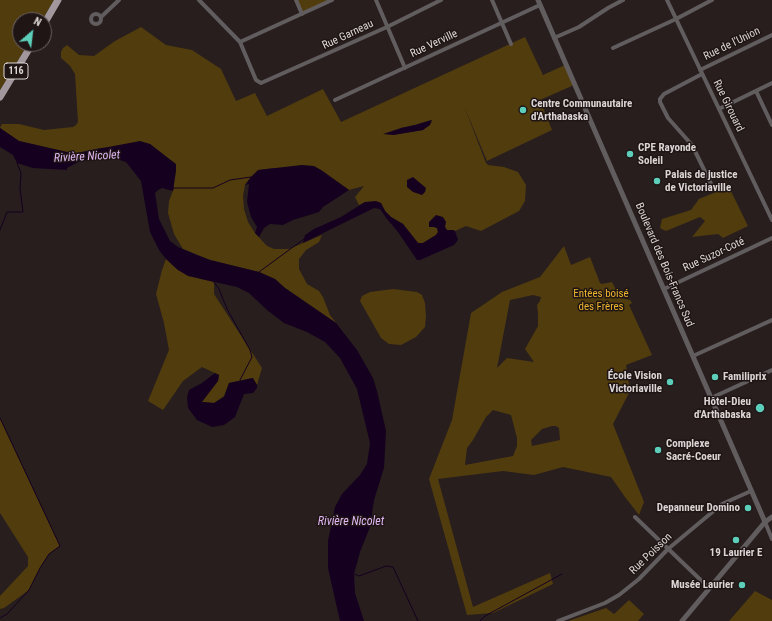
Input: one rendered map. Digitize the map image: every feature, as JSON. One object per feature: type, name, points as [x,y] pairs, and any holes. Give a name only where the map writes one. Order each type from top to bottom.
[{"type":"main road","points":[[51,12],[58,0]]},
{"type":"main road","name":"116","points":[[0,97],[27,52]]},
{"type":"street","points":[[101,17],[119,0]]},
{"type":"street","points":[[199,0],[240,42],[332,0]]},
{"type":"street","points":[[296,0],[302,14]]},
{"type":"street","points":[[376,0],[405,68]]},
{"type":"street","name":"Rue Garneau","points":[[240,42],[256,80],[260,84],[388,27],[442,0]]},
{"type":"street","points":[[492,0],[511,44]]},
{"type":"street","points":[[554,38],[579,27],[623,0]]},
{"type":"street","name":"Rue Girouard","points":[[667,0],[772,220]]},
{"type":"street","points":[[613,48],[676,19],[712,0]]},
{"type":"street","name":"Rue Verville","points":[[335,100],[501,22],[539,2]]},
{"type":"street","name":"Boulevard des Bois-Francs Sud","points":[[539,2],[772,539]]},
{"type":"street","name":"Rue de l'Union","points":[[712,186],[692,146],[668,118],[660,99],[664,94],[701,72],[772,34]]},
{"type":"street","points":[[719,109],[772,83]]},
{"type":"street","points":[[756,91],[772,125]]},
{"type":"street","name":"Rue Suzor-Coté","points":[[664,289],[772,238]]},
{"type":"street","points":[[693,356],[772,320]]},
{"type":"street","points":[[711,398],[772,370]]},
{"type":"street","name":"Rue Poisson","points":[[558,621],[605,603],[619,595],[639,579],[668,549],[722,504],[751,491]]},
{"type":"street","points":[[635,517],[709,588]]},
{"type":"street","points":[[682,621],[765,522],[772,517]]},
{"type":"green space","points":[[0,0],[54,0],[47,12],[12,12],[12,52],[23,52],[0,90]]},
{"type":"green space","points":[[296,0],[332,0],[302,14]]},
{"type":"green space","points":[[141,27],[166,45],[192,50],[221,69],[236,101],[255,93],[267,116],[323,89],[341,122],[525,37],[543,75],[565,65],[574,85],[540,100],[552,130],[487,161],[464,106],[486,163],[488,165],[504,167],[518,172],[526,185],[525,201],[519,211],[481,231],[466,226],[455,231],[447,230],[445,227],[434,227],[437,228],[438,232],[436,235],[423,243],[418,243],[403,224],[391,217],[385,211],[381,203],[365,202],[359,205],[355,197],[364,186],[349,190],[321,170],[274,168],[259,170],[251,177],[245,185],[243,196],[244,209],[248,222],[255,233],[267,246],[274,249],[289,249],[322,235],[319,242],[306,250],[299,259],[299,269],[307,284],[319,291],[330,315],[336,323],[285,288],[275,279],[259,272],[210,260],[183,249],[174,234],[168,213],[169,201],[174,188],[158,151],[150,144],[100,148],[77,153],[67,152],[19,141],[0,128],[2,124],[19,124],[44,130],[73,127],[76,125],[78,122],[75,74],[70,66],[61,58],[61,52],[67,45],[79,55],[94,56],[115,41]],"holes":[[[431,120],[423,130],[393,135],[401,128]]]},
{"type":"green space","points":[[726,181],[748,226],[723,238],[718,234],[692,237],[705,221],[700,217],[666,231],[660,228],[662,219],[691,210],[699,199],[716,192]]},
{"type":"green space","name":"Entées boisé des Frères","points":[[564,246],[571,265],[590,257],[600,283],[612,282],[620,298],[630,300],[632,303],[629,305],[652,355],[626,365],[630,391],[613,424],[644,502],[639,515],[611,477],[563,467],[534,475],[503,471],[438,479],[473,607],[550,573],[553,584],[493,613],[467,615],[429,479],[452,420],[471,313],[502,292],[540,277]],"holes":[[[533,295],[541,297],[537,305],[538,326],[525,349],[534,362],[507,358],[497,368],[510,300]],[[493,410],[511,415],[517,438],[517,446],[513,456],[465,465],[467,448],[486,417]],[[556,426],[559,428],[560,440],[532,446],[531,440],[542,429]]]},
{"type":"green space","points":[[166,259],[178,270],[201,279],[214,282],[214,294],[262,368],[257,385],[252,378],[229,383],[224,396],[214,403],[201,402],[218,381],[219,375],[202,367],[183,381],[163,410],[148,401],[169,350],[164,323],[156,294]]},
{"type":"green space","points":[[393,289],[417,292],[422,295],[425,303],[425,327],[416,337],[401,345],[389,344],[381,338],[360,301],[362,296],[370,292]]},
{"type":"green space","points":[[0,418],[60,546],[49,554],[29,590],[4,608],[0,609],[0,596],[28,566],[28,557],[0,513]]},
{"type":"green space","points":[[755,591],[772,600],[772,621],[729,621]]},
{"type":"green space","points":[[629,600],[644,614],[638,621],[568,621],[606,608],[614,614]]},
{"type":"water","points":[[432,120],[430,125],[423,130],[393,135],[383,134],[401,128]]},
{"type":"water","name":"Rivière Nicolet","points":[[0,128],[19,141],[67,152],[77,153],[140,141],[150,144],[176,164],[173,191],[162,188],[155,193],[159,219],[170,241],[178,247],[210,260],[259,272],[275,279],[285,288],[336,323],[357,350],[373,378],[386,431],[384,468],[374,500],[370,527],[360,552],[354,574],[355,593],[364,621],[340,621],[328,568],[328,541],[335,507],[342,494],[360,475],[367,464],[370,443],[357,389],[340,358],[325,342],[307,332],[284,323],[249,293],[237,287],[188,276],[178,270],[159,250],[150,232],[141,181],[126,162],[110,157],[80,161],[67,168],[67,170],[33,168],[17,163],[13,155],[0,147]]},
{"type":"water","points":[[302,165],[314,166],[349,190],[323,207],[319,212],[293,220],[283,225],[270,224],[264,228],[259,237],[255,233],[257,227],[251,217],[247,202],[249,184],[245,185],[258,170]]},
{"type":"water","points":[[413,177],[426,188],[422,195],[413,192],[407,187],[407,180]]},
{"type":"water","points":[[376,201],[381,203],[385,211],[391,217],[403,224],[418,243],[423,243],[436,235],[438,232],[437,228],[429,227],[429,222],[436,215],[443,217],[446,222],[445,227],[447,230],[455,231],[458,240],[454,245],[417,260],[380,209],[374,208],[303,243],[305,235],[314,229],[341,217],[365,202]]},
{"type":"water","points":[[215,373],[219,375],[218,381],[202,402],[214,403],[224,397],[229,383],[253,378],[257,388],[253,393],[244,394],[235,417],[224,425],[212,427],[197,420],[188,408],[187,397],[189,390],[202,383]]},
{"type":"waterway","points":[[0,230],[7,212],[23,212],[20,188],[21,173],[17,163]]},
{"type":"waterway","points":[[173,188],[213,188],[230,180],[251,177]]},
{"type":"waterway","points":[[259,272],[304,239]]},
{"type":"waterway","points":[[213,281],[219,289],[227,309],[250,350],[252,357],[240,380]]},
{"type":"waterway","points":[[0,418],[60,546],[49,554],[29,590],[7,614],[0,618]]},
{"type":"waterway","points":[[354,574],[359,576],[386,566],[393,567],[418,621]]},
{"type":"waterway","points":[[480,621],[485,616],[562,574]]},
{"type":"place","name":"Centre Communautaire d'Arthabaska","points":[[523,110]]},
{"type":"place","name":"CPE Rayonde Soleil","points":[[630,154]]},
{"type":"place","name":"Palais de justice de Victoriaville","points":[[657,181]]},
{"type":"place","name":"Familiprix","points":[[715,377]]},
{"type":"place","name":"École Vision Victoriaville","points":[[670,382]]},
{"type":"place","name":"Hôtel-Dieu d'Arthabaska","points":[[760,408]]},
{"type":"place","name":"Complexe Sacré-Coeur","points":[[658,450]]},
{"type":"place","name":"Depanneur Domino","points":[[748,508]]},
{"type":"place","name":"19 Laurier E","points":[[736,540]]},
{"type":"place","name":"Musée Laurier","points":[[742,585]]}]
